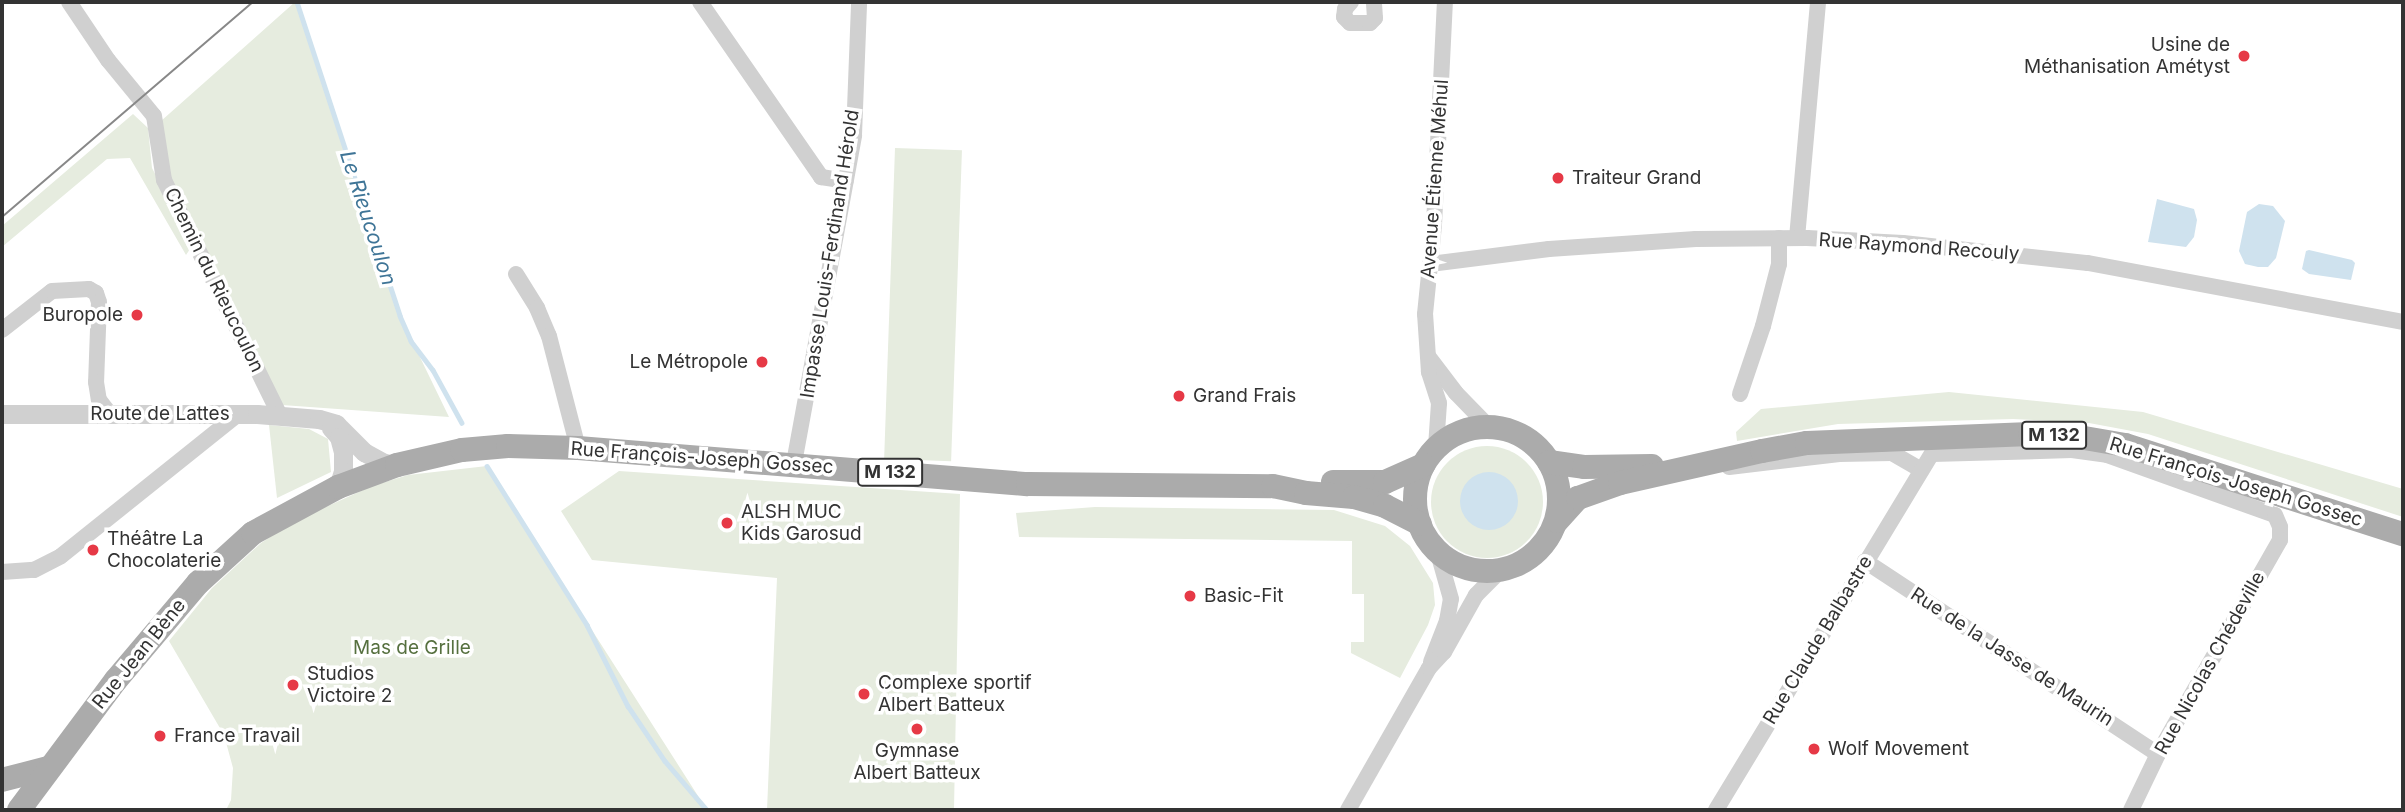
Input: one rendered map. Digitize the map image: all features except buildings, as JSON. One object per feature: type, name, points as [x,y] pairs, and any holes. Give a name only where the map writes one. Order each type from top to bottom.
[{"type":"main road","points":[[1490,428],[1525,438],[1549,462],[1560,495],[1557,521],[1539,551],[1521,563],[1501,570],[1464,568],[1438,553],[1420,524],[1416,506],[1416,487],[1430,456],[1456,435],[1490,428]]},
{"type":"main road","name":"Rue François-Joseph Gossec","points":[[1557,521],[1578,498],[1620,483],[1692,465],[1807,443],[1935,436],[2067,435],[2101,439],[2150,452],[2403,534]]},
{"type":"main road","name":"Rue François-Joseph Gossec","points":[[508,446],[578,448],[794,463],[1028,484],[1273,486],[1307,481],[1385,482],[1430,456]]},
{"type":"main road","name":"Rue Jean Bène","points":[[18,810],[39,788],[48,768],[198,583],[253,533],[338,487],[397,465],[462,450],[508,446]]},
{"type":"main road","name":"Rue François-Joseph Gossec","points":[[1549,462],[1584,467],[1692,465]]},
{"type":"main road","name":"Rue François-Joseph Gossec","points":[[1273,486],[1306,493],[1354,497],[1385,506],[1420,524]]},
{"type":"main road","points":[[18,810],[11,791],[2,780],[48,768]]},
{"type":"street","points":[[700,2],[821,177],[846,181]]},
{"type":"street","name":"Impasse Louis-Ferdinand Hérold","points":[[794,463],[854,135],[859,2]]},
{"type":"street","points":[[1350,2],[1344,17],[1350,23],[1370,23],[1376,18],[1374,2]]},
{"type":"street","name":"Avenue Étienne Méhul","points":[[1430,456],[1439,402],[1429,372],[1425,314],[1445,2]]},
{"type":"street","points":[[1797,238],[1818,2]]},
{"type":"street","name":"Chemin du Rieucoulon","points":[[72,8],[154,116],[164,180],[280,416]]},
{"type":"street","points":[[1740,394],[1763,326],[1779,264],[1779,238]]},
{"type":"street","name":"Rue Raymond Recouly","points":[[1430,264],[1606,244],[1797,238],[1934,246],[2088,263],[2403,321]]},
{"type":"street","points":[[516,274],[537,308],[549,336],[578,448]]},
{"type":"street","points":[[2,330],[52,291],[89,289],[96,293],[99,302],[96,382],[99,400],[110,414]]},
{"type":"street","points":[[1429,356],[1456,393],[1490,428]]},
{"type":"street","name":"Route de Lattes","points":[[2,414],[237,415],[319,419],[336,424],[364,452],[384,463],[397,465]]},
{"type":"street","points":[[2,572],[34,570],[54,561],[237,415]]},
{"type":"street","points":[[319,419],[339,437],[343,463],[338,487]]},
{"type":"street","name":"Rue François-Joseph Gossec","points":[[1692,465],[1735,468],[1804,457],[1892,453],[1921,470],[1932,454],[2090,451],[2275,515]]},
{"type":"street","name":"Rue Claude Balbastre","points":[[1716,810],[1921,470]]},
{"type":"street","name":"Rue Nicolas Chédeville","points":[[2131,810],[2158,754],[2280,540],[2280,527],[2275,515]]},
{"type":"street","points":[[1348,810],[1429,668],[1447,621],[1451,599],[1438,553]]},
{"type":"street","name":"Rue de la Jasse de Maurin","points":[[1865,561],[2158,754]]},
{"type":"street","points":[[1429,668],[1450,644],[1476,595],[1501,570]]},
{"type":"green space","points":[[295,2],[400,316],[449,417],[282,405],[170,178],[161,121]]},
{"type":"green space","points":[[133,114],[148,128],[152,168],[192,246],[186,255],[130,158],[107,159],[2,247],[2,226]]},
{"type":"green space","points":[[895,148],[962,150],[951,461],[884,459]]},
{"type":"green space","points":[[1949,392],[2143,412],[2403,489],[2403,517],[2148,434],[2089,423],[2013,419],[1838,424],[1737,441],[1736,432],[1761,409]]},
{"type":"green space","points":[[269,425],[309,429],[328,439],[331,472],[277,498]]},
{"type":"green space","points":[[1487,446],[1508,450],[1526,463],[1539,481],[1543,502],[1539,523],[1526,541],[1508,554],[1487,558],[1466,554],[1448,541],[1435,523],[1431,502],[1435,481],[1448,463],[1466,450]]},
{"type":"green space","name":"Mas de Grille","points":[[487,466],[707,810],[226,810],[231,800],[233,768],[224,735],[169,641],[212,588],[261,543],[295,521],[372,486],[408,475]]},
{"type":"green space","name":"Complexe sportif Albert Batteux","points":[[619,471],[960,494],[954,810],[767,810],[777,578],[592,560],[561,511]]},
{"type":"green space","points":[[1095,507],[1334,510],[1385,526],[1410,546],[1433,583],[1435,605],[1428,625],[1400,678],[1351,653],[1351,642],[1364,642],[1364,594],[1352,594],[1352,541],[1019,537],[1016,513]]},
{"type":"water","points":[[2157,199],[2194,209],[2197,220],[2194,237],[2186,247],[2148,242]]},
{"type":"water","points":[[2259,204],[2273,206],[2285,221],[2276,258],[2268,267],[2245,264],[2239,251],[2247,212]]},
{"type":"water","points":[[2306,251],[2352,260],[2355,263],[2351,280],[2309,274],[2302,269]]},
{"type":"water","points":[[1489,472],[1500,474],[1513,485],[1518,501],[1516,512],[1505,525],[1489,530],[1478,528],[1465,517],[1460,501],[1462,490],[1473,477]]},
{"type":"waterway","name":"Le Rieucoulon","points":[[297,2],[400,316],[411,341],[433,370],[462,423]]},
{"type":"waterway","name":"Le Rieucoulon","points":[[487,466],[587,625],[628,706],[665,761],[707,810]]},
{"type":"tram line","points":[[2,217],[253,2]]},
{"type":"place","name":"Usine de Méthanisation Amétyst","points":[[2244,56]]},
{"type":"place","name":"Traiteur Grand","points":[[1558,178]]},
{"type":"place","name":"Buropole","points":[[137,315]]},
{"type":"place","name":"Le Métropole","points":[[762,362]]},
{"type":"place","name":"Grand Frais","points":[[1179,396]]},
{"type":"place","name":"ALSH MUC Kids Garosud","points":[[727,523]]},
{"type":"place","name":"Théâtre La Chocolaterie","points":[[93,550]]},
{"type":"place","name":"Basic-Fit","points":[[1190,596]]},
{"type":"place","name":"Studios Victoire 2","points":[[293,685]]},
{"type":"place","name":"Complexe sportif Albert Batteux","points":[[864,694]]},
{"type":"place","name":"Gymnase Albert Batteux","points":[[917,729]]},
{"type":"place","name":"France Travail","points":[[160,736]]},
{"type":"place","name":"Wolf Movement","points":[[1814,749]]}]
